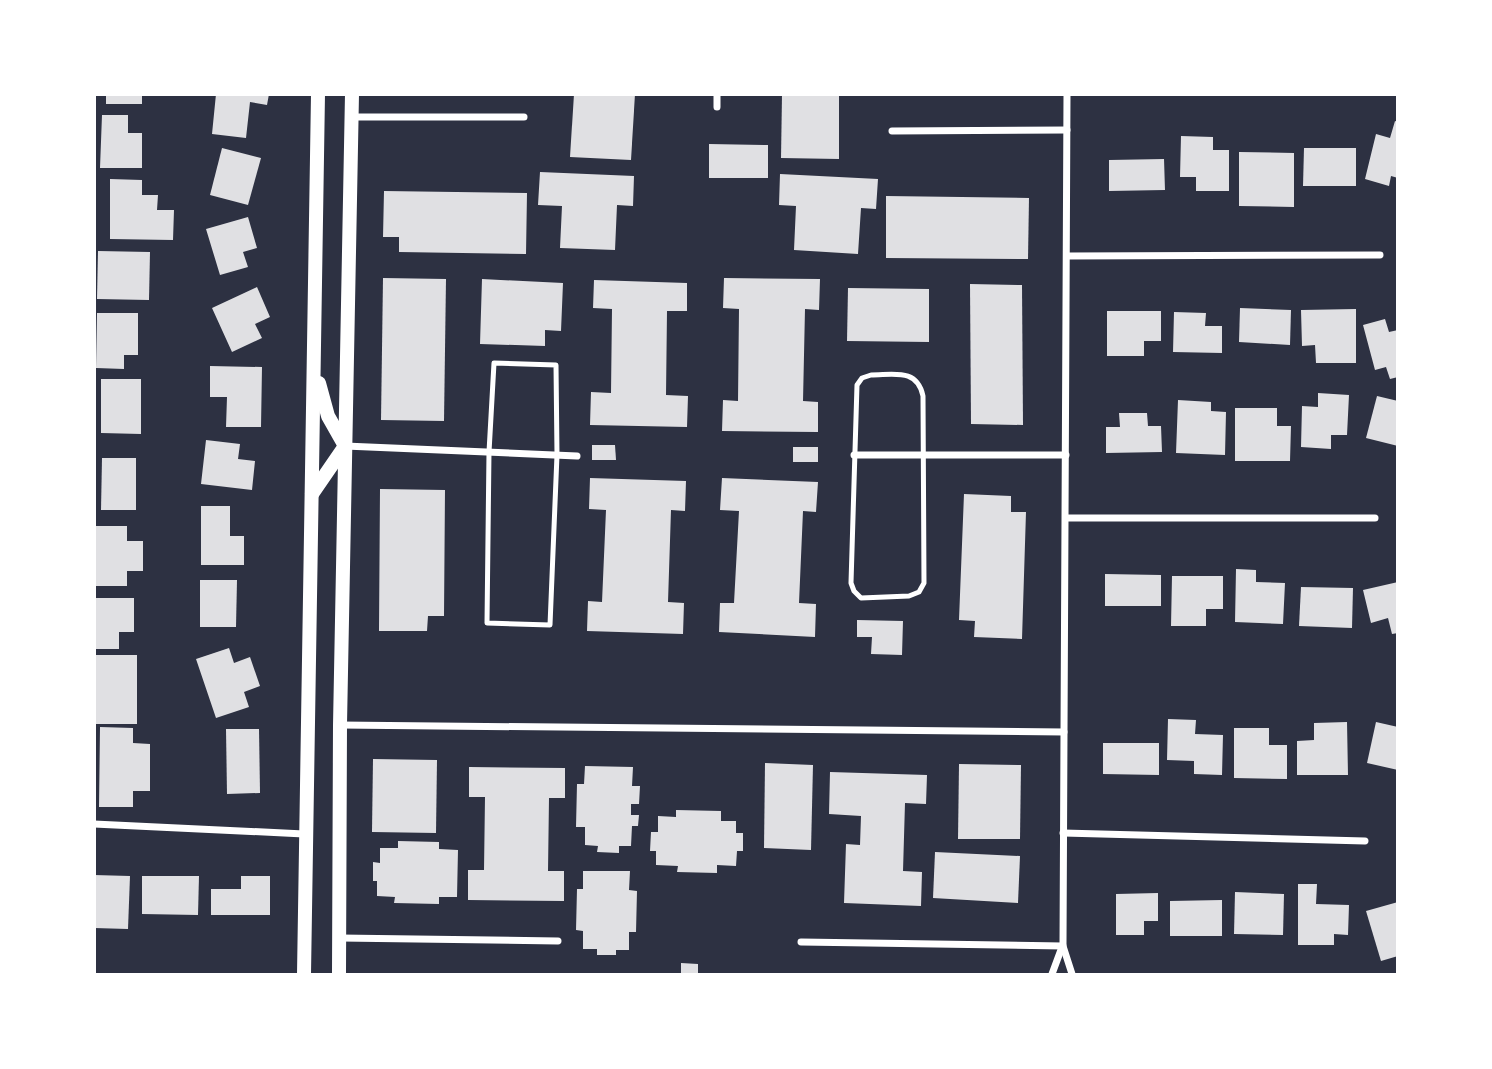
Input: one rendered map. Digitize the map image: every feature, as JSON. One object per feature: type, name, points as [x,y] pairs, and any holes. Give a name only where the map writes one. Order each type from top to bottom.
[{"type":"main road","points":[[304,975],[304,834],[318,94]]},
{"type":"main road","points":[[339,975],[340,724],[352,94]]},
{"type":"main road","points":[[314,361],[328,416],[345,446]]},
{"type":"main road","points":[[311,495],[345,446]]},
{"type":"street","points":[[717,94],[717,107]]},
{"type":"street","points":[[1067,94],[1063,946],[1072,975]]},
{"type":"street","points":[[352,117],[524,117]]},
{"type":"street","points":[[892,131],[1067,130]]},
{"type":"street","points":[[1068,256],[1380,255]]},
{"type":"street","points":[[345,446],[577,456]]},
{"type":"street","points":[[854,455],[1066,455]]},
{"type":"street","points":[[1066,518],[1375,518]]},
{"type":"street","points":[[340,724],[1064,732]]},
{"type":"street","points":[[94,824],[304,834]]},
{"type":"street","points":[[1063,833],[1365,841]]},
{"type":"street","points":[[340,939],[558,941]]},
{"type":"street","points":[[801,942],[1063,946]]},
{"type":"street","points":[[1052,975],[1063,946]]},
{"type":"lane","points":[[494,363],[556,365],[557,455],[550,625],[487,623],[489,452],[494,363]]},
{"type":"lane","points":[[871,375],[909,375],[917,381],[923,396],[923,456],[924,583],[919,592],[909,597],[862,597],[854,591],[850,583],[857,385],[862,378],[871,375]]},
{"type":"building","points":[[106,94],[142,94],[142,104],[106,104]]},
{"type":"building","points":[[216,94],[269,94],[267,105],[250,102],[246,138],[212,134]]},
{"type":"building","points":[[574,94],[635,94],[631,160],[570,157]]},
{"type":"building","points":[[782,94],[839,94],[839,159],[781,158]]},
{"type":"building","points":[[102,115],[128,115],[128,133],[142,133],[142,168],[100,168]]},
{"type":"building","points":[[1395,121],[1398,122],[1398,178],[1391,176],[1389,186],[1365,179],[1376,134],[1390,138]]},
{"type":"building","points":[[1181,136],[1213,137],[1213,150],[1229,150],[1229,191],[1196,191],[1196,177],[1180,177]]},
{"type":"building","points":[[709,144],[768,145],[768,178],[709,178]]},
{"type":"building","points":[[222,148],[261,158],[248,205],[210,195]]},
{"type":"building","points":[[1304,148],[1356,148],[1356,186],[1303,186]]},
{"type":"building","points":[[1239,152],[1294,153],[1294,207],[1239,206]]},
{"type":"building","points":[[1164,159],[1165,190],[1109,191],[1109,160]]},
{"type":"building","points":[[540,172],[634,176],[633,206],[617,205],[615,250],[560,248],[562,206],[538,205]]},
{"type":"building","points":[[780,174],[878,179],[876,209],[861,208],[858,254],[794,250],[796,206],[779,205]]},
{"type":"building","points":[[110,179],[142,180],[142,195],[158,195],[157,210],[174,210],[173,240],[110,239]]},
{"type":"building","points":[[384,191],[527,193],[526,254],[399,252],[399,237],[383,237]]},
{"type":"building","points":[[886,196],[1029,198],[1028,259],[886,258]]},
{"type":"building","points":[[248,217],[257,248],[243,252],[248,267],[220,275],[206,229]]},
{"type":"building","points":[[98,251],[150,252],[149,300],[97,299]]},
{"type":"building","points":[[383,278],[446,279],[444,421],[381,420]]},
{"type":"building","points":[[724,278],[820,279],[819,310],[805,309],[803,401],[818,402],[818,432],[722,431],[723,400],[738,401],[739,309],[723,308]]},
{"type":"building","points":[[482,279],[563,283],[561,331],[545,330],[545,346],[480,344]]},
{"type":"building","points":[[594,280],[687,283],[687,311],[667,311],[666,395],[688,396],[687,427],[590,425],[591,392],[611,393],[612,309],[593,308]]},
{"type":"building","points":[[970,284],[1022,285],[1023,425],[971,424]]},
{"type":"building","points":[[257,287],[270,317],[255,324],[262,338],[232,352],[212,308]]},
{"type":"building","points":[[848,288],[929,289],[929,342],[847,341]]},
{"type":"building","points":[[1240,308],[1291,310],[1290,345],[1239,342]]},
{"type":"building","points":[[1356,309],[1356,363],[1316,363],[1315,345],[1302,346],[1301,310]]},
{"type":"building","points":[[1107,311],[1161,311],[1161,341],[1144,341],[1144,356],[1107,356]]},
{"type":"building","points":[[1174,312],[1206,313],[1205,326],[1222,326],[1222,353],[1173,352]]},
{"type":"building","points":[[97,313],[138,313],[138,355],[124,355],[124,369],[96,368]]},
{"type":"building","points":[[1385,319],[1389,332],[1398,330],[1398,377],[1390,379],[1386,367],[1375,370],[1363,325]]},
{"type":"building","points":[[210,366],[262,367],[261,427],[226,427],[227,397],[210,397]]},
{"type":"building","points":[[101,379],[141,379],[141,434],[101,433]]},
{"type":"building","points":[[1318,393],[1349,395],[1347,435],[1331,435],[1331,449],[1301,447],[1302,406],[1318,407]]},
{"type":"building","points":[[1377,396],[1398,401],[1398,446],[1366,438]]},
{"type":"building","points":[[1178,400],[1211,402],[1211,411],[1226,412],[1225,455],[1176,453]]},
{"type":"building","points":[[1235,408],[1277,408],[1277,426],[1291,426],[1290,461],[1235,461]]},
{"type":"building","points":[[1119,413],[1147,413],[1148,426],[1161,426],[1162,452],[1106,453],[1106,427],[1120,427]]},
{"type":"building","points":[[206,440],[240,444],[238,459],[255,461],[252,490],[201,484]]},
{"type":"building","points":[[592,445],[615,445],[616,460],[592,460]]},
{"type":"building","points":[[793,447],[818,447],[818,462],[793,462]]},
{"type":"building","points":[[102,458],[136,458],[136,510],[101,510]]},
{"type":"building","points":[[590,478],[686,481],[685,511],[671,510],[668,602],[684,603],[683,634],[587,631],[588,601],[602,602],[606,510],[589,509]]},
{"type":"building","points":[[722,478],[818,482],[816,512],[803,511],[799,603],[816,604],[815,637],[719,632],[720,603],[734,603],[739,511],[720,510]]},
{"type":"building","points":[[380,489],[445,490],[444,616],[428,616],[427,631],[379,631]]},
{"type":"building","points":[[964,494],[1011,496],[1011,512],[1026,512],[1022,639],[974,637],[975,621],[959,620]]},
{"type":"building","points":[[201,506],[230,506],[230,536],[244,536],[244,565],[201,565]]},
{"type":"building","points":[[96,526],[127,526],[127,541],[143,541],[143,571],[127,571],[127,586],[95,586]]},
{"type":"building","points":[[1236,569],[1256,570],[1256,582],[1285,583],[1283,624],[1235,622]]},
{"type":"building","points":[[1105,574],[1161,575],[1161,606],[1105,606]]},
{"type":"building","points":[[1172,576],[1223,576],[1223,609],[1206,609],[1206,626],[1171,626]]},
{"type":"building","points":[[200,580],[237,580],[236,627],[200,627]]},
{"type":"building","points":[[1398,582],[1398,633],[1392,634],[1388,618],[1371,623],[1363,590]]},
{"type":"building","points":[[1301,587],[1353,588],[1352,628],[1299,626]]},
{"type":"building","points":[[94,598],[134,598],[134,632],[119,632],[119,649],[94,649]]},
{"type":"building","points":[[857,620],[903,621],[902,655],[871,654],[872,637],[857,637]]},
{"type":"building","points":[[229,648],[234,663],[250,657],[260,686],[244,692],[249,707],[216,718],[196,659]]},
{"type":"building","points":[[94,655],[137,655],[137,724],[94,724]]},
{"type":"building","points":[[1168,719],[1196,720],[1195,734],[1223,735],[1222,775],[1194,774],[1194,761],[1167,760]]},
{"type":"building","points":[[1347,722],[1348,775],[1297,775],[1297,741],[1314,740],[1314,723]]},
{"type":"building","points":[[1376,722],[1398,727],[1398,770],[1367,763]]},
{"type":"building","points":[[100,727],[133,728],[133,743],[150,744],[150,791],[133,791],[133,807],[99,807]]},
{"type":"building","points":[[1234,728],[1269,728],[1269,745],[1287,745],[1287,779],[1234,778]]},
{"type":"building","points":[[226,729],[259,729],[260,793],[227,794]]},
{"type":"building","points":[[1103,743],[1159,743],[1159,775],[1103,774]]},
{"type":"building","points":[[373,759],[437,760],[436,833],[372,832]]},
{"type":"building","points":[[765,763],[813,765],[811,850],[764,848]]},
{"type":"building","points":[[959,764],[1021,765],[1020,839],[958,839]]},
{"type":"building","points":[[585,766],[633,767],[632,786],[640,786],[639,804],[631,804],[631,815],[639,815],[638,826],[632,826],[631,846],[619,846],[619,853],[597,852],[598,846],[585,845],[585,827],[576,827],[577,784],[584,784]]},
{"type":"building","points":[[469,767],[565,768],[565,798],[549,798],[548,871],[564,871],[564,901],[468,900],[468,870],[484,870],[485,797],[469,797]]},
{"type":"building","points":[[830,772],[927,775],[926,804],[905,803],[903,871],[922,872],[921,906],[844,903],[846,844],[860,845],[861,816],[829,814]]},
{"type":"building","points":[[676,810],[721,811],[721,821],[736,821],[736,833],[743,833],[743,851],[737,851],[736,866],[717,865],[717,873],[677,872],[678,866],[656,865],[656,851],[650,851],[651,832],[658,832],[658,816],[676,817]]},
{"type":"building","points":[[398,841],[439,842],[439,849],[458,850],[457,897],[439,897],[439,904],[394,903],[395,897],[377,896],[377,881],[373,881],[373,862],[380,863],[380,848],[398,848]]},
{"type":"building","points":[[935,852],[1020,856],[1018,903],[933,898]]},
{"type":"building","points":[[583,871],[630,871],[629,890],[637,891],[636,932],[629,932],[629,950],[616,950],[616,955],[597,955],[597,949],[583,949],[583,931],[576,930],[577,889],[583,889]]},
{"type":"building","points":[[94,875],[130,876],[128,929],[94,928]]},
{"type":"building","points":[[142,876],[199,876],[198,915],[142,914]]},
{"type":"building","points":[[241,876],[270,876],[270,915],[211,915],[211,889],[241,889]]},
{"type":"building","points":[[1298,884],[1317,884],[1316,904],[1349,905],[1348,935],[1334,934],[1334,945],[1298,945]]},
{"type":"building","points":[[1235,892],[1284,894],[1283,935],[1234,934]]},
{"type":"building","points":[[1158,893],[1158,921],[1144,921],[1144,935],[1116,935],[1116,894]]},
{"type":"building","points":[[1222,900],[1222,936],[1170,936],[1170,901]]},
{"type":"building","points":[[1398,902],[1398,956],[1381,961],[1366,911]]},
{"type":"building","points":[[681,963],[698,964],[698,974],[681,974]]}]
